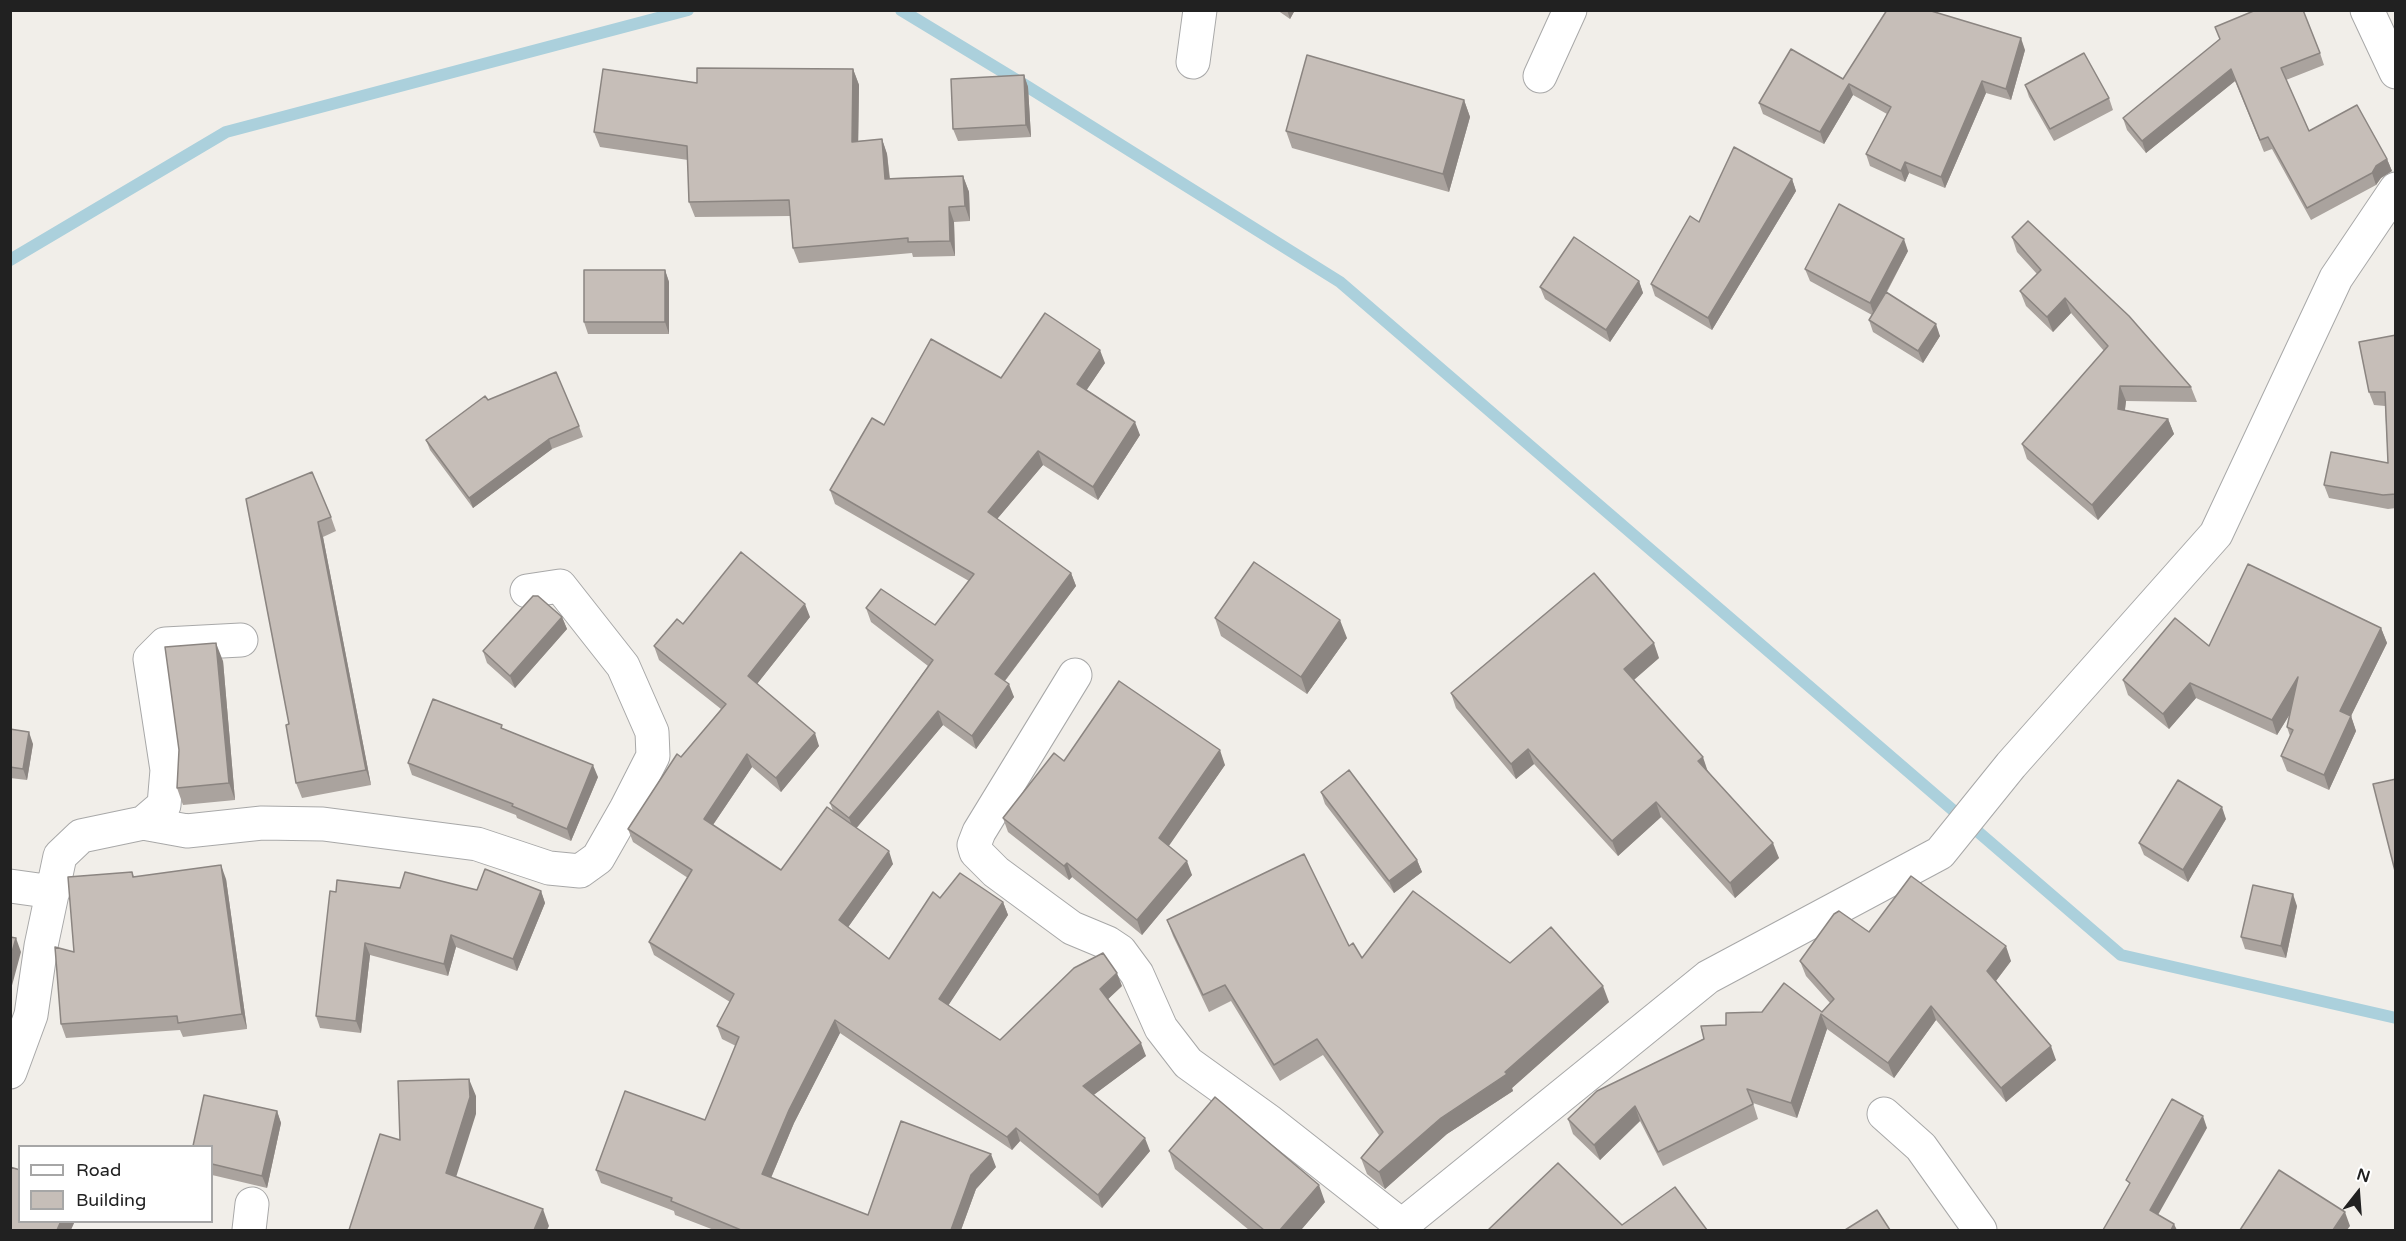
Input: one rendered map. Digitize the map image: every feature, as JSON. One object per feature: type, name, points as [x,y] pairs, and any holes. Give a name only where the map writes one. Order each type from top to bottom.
[{"type":"street","points":[[1193,62],[1200,10]]},
{"type":"street","points":[[1540,76],[1570,10]]},
{"type":"street","points":[[2367,10],[2396,72]]},
{"type":"street","points":[[1075,675],[979,832],[974,845],[976,852],[996,872],[1072,928],[1108,943],[1120,951],[1137,974],[1161,1028],[1188,1063],[1270,1122],[1398,1228],[1708,977],[1940,852],[2011,765],[2216,534],[2336,278],[2396,189]]},
{"type":"street","points":[[10,1072],[31,1015],[41,946],[60,856],[81,836],[143,823],[187,831],[262,824],[322,824],[477,844],[549,867],[580,871],[598,858],[632,799],[653,756],[652,732],[623,666],[560,586],[526,591]]},
{"type":"street","points":[[143,823],[164,805],[166,770],[150,659],[165,644],[241,640]]},
{"type":"street","points":[[10,886],[53,892]]},
{"type":"street","points":[[1884,1114],[1921,1147],[1980,1230]]},
{"type":"building","points":[[1887,10],[1928,10],[2021,38],[2006,89],[1982,81],[1941,177],[1905,162],[1901,171],[1866,154],[1891,107],[1849,84],[1820,132],[1759,103],[1791,49],[1843,79]]},
{"type":"building","points":[[2256,10],[2303,10],[2320,53],[2281,68],[2309,131],[2357,105],[2387,159],[2376,166],[2372,173],[2307,208],[2268,137],[2260,140],[2231,69],[2142,141],[2123,118],[2220,39],[2215,27]]},
{"type":"building","points":[[2084,53],[2109,98],[2050,129],[2025,85]]},
{"type":"building","points":[[1307,55],[1464,100],[1443,174],[1286,131]]},
{"type":"building","points":[[697,68],[853,69],[852,142],[882,139],[885,179],[963,176],[965,206],[949,207],[950,241],[908,242],[908,238],[793,248],[789,200],[689,202],[687,146],[594,132],[603,69],[697,83]]},
{"type":"building","points":[[1024,75],[1026,125],[953,129],[951,79]]},
{"type":"building","points":[[1734,147],[1792,179],[1708,318],[1651,284],[1690,216],[1699,222]]},
{"type":"building","points":[[1839,204],[1904,239],[1870,303],[1805,269]]},
{"type":"building","points":[[2028,221],[2129,316],[2191,387],[2120,386],[2118,409],[2168,419],[2092,505],[2022,444],[2108,346],[2065,298],[2047,317],[2020,291],[2041,270],[2012,237]]},
{"type":"building","points":[[1574,237],[1639,281],[1606,330],[1540,287]]},
{"type":"building","points":[[584,270],[665,270],[665,322],[584,322]]},
{"type":"building","points":[[1886,292],[1936,324],[1918,351],[1869,320]]},
{"type":"building","points":[[1045,313],[1100,350],[1077,384],[1135,422],[1093,487],[1038,451],[988,512],[1071,573],[995,674],[1009,684],[972,736],[938,711],[849,818],[830,803],[933,660],[866,608],[881,589],[935,625],[974,574],[830,490],[872,418],[884,425],[931,339],[1001,378]]},
{"type":"building","points":[[2396,335],[2396,494],[2383,495],[2324,485],[2331,452],[2388,463],[2385,392],[2369,392],[2359,342]]},
{"type":"building","points":[[556,372],[579,426],[549,439],[469,498],[426,440],[485,396],[488,400]]},
{"type":"building","points":[[312,472],[331,517],[318,522],[366,770],[296,783],[286,725],[289,724],[246,499]]},
{"type":"building","points":[[741,552],[805,604],[748,676],[815,733],[776,778],[747,754],[704,819],[781,870],[827,807],[889,851],[839,920],[889,959],[933,892],[940,898],[960,873],[1003,902],[939,999],[1000,1040],[1074,968],[1103,953],[1117,973],[1100,989],[1141,1043],[1083,1086],[1145,1138],[1098,1195],[1016,1128],[1007,1137],[835,1020],[789,1110],[762,1174],[868,1215],[901,1121],[991,1154],[971,1175],[951,1230],[741,1230],[671,1201],[672,1198],[596,1170],[625,1091],[705,1120],[739,1037],[717,1026],[734,994],[649,942],[692,870],[628,829],[677,754],[681,757],[726,704],[654,646],[677,619],[683,624]]},
{"type":"building","points":[[1254,562],[1340,620],[1301,677],[1215,618]]},
{"type":"building","points":[[2248,564],[2381,628],[2340,711],[2351,716],[2324,775],[2281,756],[2293,730],[2287,727],[2298,677],[2272,720],[2190,683],[2163,714],[2123,680],[2175,618],[2209,646]]},
{"type":"building","points":[[1594,573],[1654,643],[1624,669],[1703,757],[1698,761],[1773,843],[1730,883],[1656,802],[1612,841],[1528,749],[1511,764],[1451,693]]},
{"type":"building","points":[[533,596],[538,596],[562,617],[510,676],[483,651]]},
{"type":"building","points":[[216,643],[229,783],[177,788],[179,750],[165,647]]},
{"type":"building","points":[[1119,681],[1220,750],[1159,838],[1187,861],[1137,920],[1067,863],[1064,866],[1003,818],[1054,753],[1064,761]]},
{"type":"building","points":[[433,699],[502,725],[501,728],[593,765],[567,829],[512,806],[513,804],[408,763]]},
{"type":"building","points":[[10,729],[29,732],[23,769],[10,767]]},
{"type":"building","points":[[1349,770],[1417,860],[1389,881],[1321,792]]},
{"type":"building","points":[[2396,779],[2396,875],[2373,784]]},
{"type":"building","points":[[2178,780],[2222,807],[2183,870],[2139,843]]},
{"type":"building","points":[[1304,854],[1349,946],[1353,943],[1362,958],[1413,891],[1510,963],[1551,927],[1603,986],[1505,1072],[1507,1074],[1441,1118],[1379,1172],[1361,1158],[1383,1132],[1317,1039],[1274,1065],[1225,985],[1203,995],[1167,920]]},
{"type":"building","points":[[221,865],[242,1014],[178,1023],[177,1016],[61,1024],[55,947],[74,952],[68,877],[132,872],[133,877]]},
{"type":"building","points":[[485,869],[541,891],[513,959],[451,935],[444,964],[365,943],[356,1021],[316,1016],[330,891],[336,892],[337,880],[400,888],[405,872],[477,890]]},
{"type":"building","points":[[1911,876],[2006,946],[1987,971],[2051,1046],[2001,1088],[1931,1006],[1888,1063],[1821,1014],[1791,1103],[1747,1089],[1753,1104],[1658,1152],[1635,1106],[1594,1145],[1568,1119],[1597,1091],[1704,1039],[1701,1026],[1726,1025],[1726,1013],[1762,1012],[1784,983],[1822,1012],[1834,999],[1800,961],[1834,914],[1839,911],[1869,932]]},
{"type":"building","points":[[2253,885],[2293,894],[2281,946],[2241,937]]},
{"type":"building","points":[[10,937],[16,938],[10,959]]},
{"type":"building","points":[[469,1079],[470,1097],[446,1173],[543,1209],[534,1230],[349,1230],[380,1134],[400,1140],[398,1081]]},
{"type":"building","points":[[204,1095],[277,1111],[262,1176],[213,1164],[213,1145],[193,1145]]},
{"type":"building","points":[[1215,1097],[1319,1185],[1280,1230],[1264,1230],[1169,1151]]},
{"type":"building","points":[[2172,1099],[2203,1116],[2150,1210],[2174,1224],[2171,1230],[2103,1230],[2130,1183],[2126,1180]]},
{"type":"building","points":[[1558,1163],[1622,1225],[1675,1187],[1707,1230],[1488,1230]]},
{"type":"building","points":[[10,1167],[18,1169],[18,1223],[60,1223],[57,1230],[10,1230]]},
{"type":"building","points":[[2279,1170],[2345,1212],[2333,1230],[2240,1230]]},
{"type":"building","points":[[1877,1210],[1890,1230],[1845,1230]]},
{"type":"waterway","points":[[10,260],[226,132],[688,10]]},
{"type":"waterway","points":[[901,10],[1340,282],[2121,955],[2396,1018]]}]
